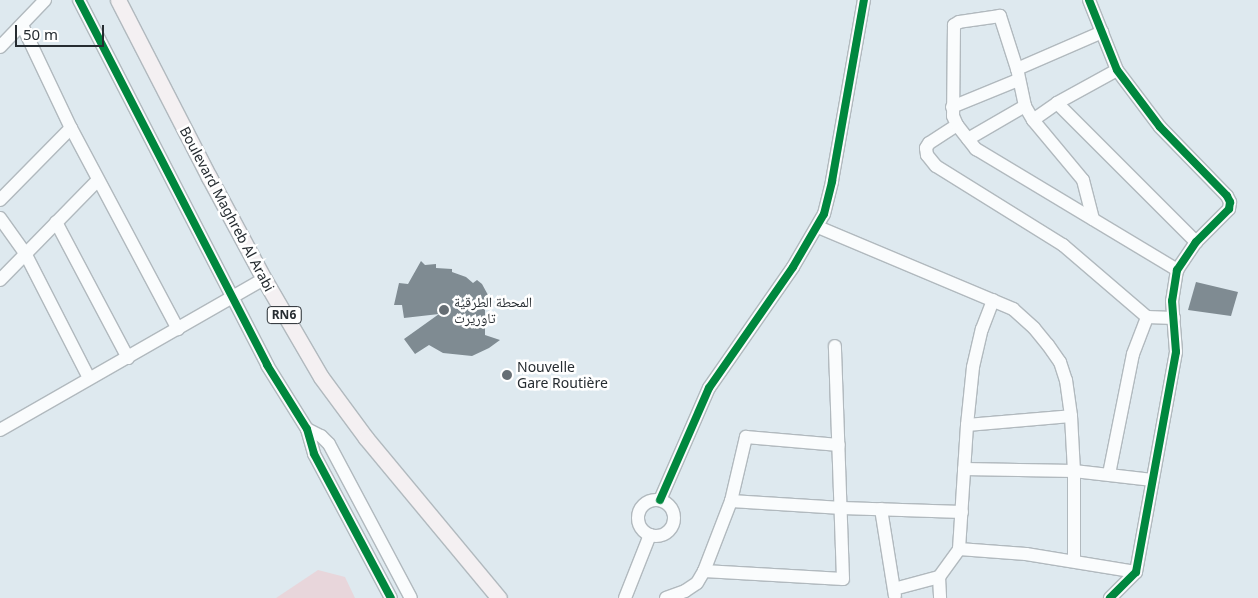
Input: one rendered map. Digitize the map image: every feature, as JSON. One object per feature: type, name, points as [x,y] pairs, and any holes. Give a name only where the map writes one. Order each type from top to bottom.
[{"type":"main road","name":"Boulevard Maghreb Al Arabi","points":[[118,0],[264,279],[304,348],[345,410],[499,598]]},
{"type":"street","points":[[0,47],[45,0]]},
{"type":"street","points":[[79,0],[267,365],[307,429],[314,454],[391,598]]},
{"type":"street","points":[[660,500],[709,388],[793,267],[824,214],[832,181],[864,0]]},
{"type":"street","points":[[1088,0],[1117,70],[1160,127],[1227,196],[1230,202],[1229,208],[1196,242],[1177,270],[1172,301],[1176,352],[1174,367],[1136,572],[1110,598]]},
{"type":"street","points":[[1093,219],[1083,180],[1033,120],[1025,106],[1018,74],[1000,16],[959,22],[954,25],[952,107],[957,125],[968,139],[982,154],[1177,270]]},
{"type":"street","points":[[22,25],[70,128],[178,330]]},
{"type":"street","points":[[952,107],[1102,32]]},
{"type":"street","points":[[1033,120],[1057,103],[1117,70]]},
{"type":"street","points":[[1057,103],[1196,242]]},
{"type":"street","points":[[968,139],[1025,106]]},
{"type":"street","points":[[957,125],[929,143],[926,148],[930,160],[1063,245],[1147,318],[1174,318]]},
{"type":"street","points":[[0,200],[70,128]]},
{"type":"street","points":[[0,280],[98,180]]},
{"type":"street","points":[[0,218],[25,253],[89,378]]},
{"type":"street","points":[[56,222],[128,358]]},
{"type":"street","points":[[818,227],[1013,309],[1034,328],[1060,362],[1066,380],[1071,416],[1074,472],[1074,560]]},
{"type":"street","points":[[0,430],[89,378],[178,330],[264,279]]},
{"type":"street","points":[[881,510],[895,594],[939,577],[959,549],[967,425],[977,350],[993,300]]},
{"type":"street","points":[[1109,474],[1133,354],[1147,318]]},
{"type":"street","points":[[704,571],[843,579],[835,346]]},
{"type":"street","points":[[967,425],[1071,416]]},
{"type":"street","points":[[307,429],[321,436],[329,444],[411,598]]},
{"type":"street","points":[[666,598],[685,591],[697,583],[704,571],[731,501],[746,437],[839,446]]},
{"type":"street","points":[[964,469],[1109,474],[1152,480]]},
{"type":"street","points":[[660,500],[670,506],[674,523],[667,533],[662,536],[650,535],[640,526],[638,513],[646,502],[660,500]]},
{"type":"street","points":[[731,501],[881,510],[962,512]]},
{"type":"street","points":[[625,598],[650,535]]},
{"type":"street","points":[[959,549],[1074,560],[1136,572]]},
{"type":"street","points":[[939,577],[940,598]]},
{"type":"shaded area","points":[[318,570],[345,577],[355,598],[276,598]]},
{"type":"building","name":"المحطة الطرقية تاوريرت","points":[[421,261],[425,265],[436,264],[436,268],[452,269],[452,272],[466,277],[473,283],[477,280],[482,284],[488,295],[485,296],[485,335],[500,340],[472,356],[443,353],[429,345],[415,354],[404,339],[439,314],[404,318],[402,305],[394,305],[399,283],[408,284]]},
{"type":"building","points":[[1196,282],[1238,292],[1231,316],[1188,310]]},
{"type":"cycle path","points":[[79,0],[267,365],[307,429],[314,454],[391,598]]},
{"type":"cycle path","points":[[660,500],[709,388],[793,267],[824,214],[832,181],[864,0]]},
{"type":"cycle path","points":[[1089,0],[1117,70],[1160,127],[1227,196],[1230,202],[1229,209],[1196,242],[1177,270],[1172,301],[1176,352],[1136,572],[1110,598]]},
{"type":"place","name":"المحطة الطرقية تاوريرت","points":[[444,310]]},
{"type":"place","name":"Nouvelle Gare Routière","points":[[507,375]]}]
